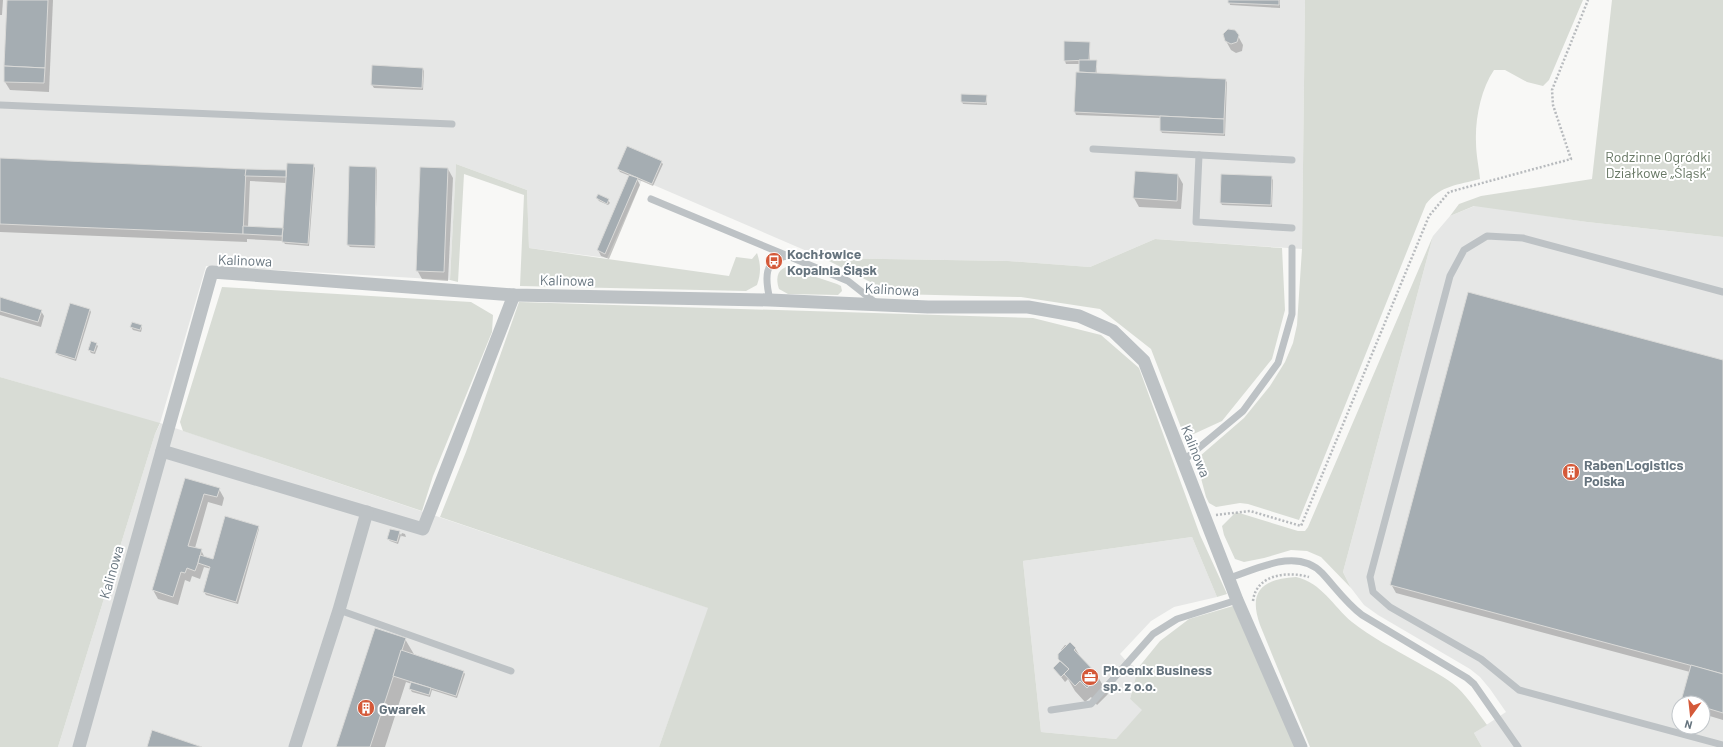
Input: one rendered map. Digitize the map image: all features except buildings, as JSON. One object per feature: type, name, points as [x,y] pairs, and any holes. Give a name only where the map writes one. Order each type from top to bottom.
[{"type":"street","name":"Kalinowa","points":[[79,747],[212,272],[514,295],[770,300],[928,307],[1028,307],[1079,316],[1113,331],[1144,361],[1229,578],[1301,747]]},
{"type":"street","points":[[162,451],[423,528],[514,295]]},
{"type":"street","points":[[295,747],[339,610],[367,512]]},
{"type":"lane","points":[[0,105],[452,124]]},
{"type":"lane","points":[[1093,149],[1292,160]]},
{"type":"lane","points":[[1199,155],[1196,222],[1292,228]]},
{"type":"lane","points":[[651,199],[848,281],[878,304]]},
{"type":"lane","points":[[1723,292],[1523,238],[1487,236],[1464,250],[1450,276],[1370,577],[1373,592],[1390,607],[1481,659],[1519,690],[1723,745]]},
{"type":"lane","points":[[1183,461],[1243,411],[1278,363],[1292,314],[1292,248]]},
{"type":"lane","points":[[770,300],[767,290],[767,272],[770,264],[780,257],[788,256]]},
{"type":"lane","points":[[1229,578],[1288,560],[1299,560],[1311,564],[1320,571],[1353,608],[1362,615],[1467,678],[1474,684],[1518,747]]},
{"type":"lane","points":[[1051,710],[1091,704],[1153,634],[1177,619],[1238,600]]},
{"type":"lane","points":[[339,610],[511,671]]},
{"type":"path","points":[[1206,519],[1218,514],[1250,511],[1301,526],[1429,216],[1449,192],[1571,159],[1553,105],[1552,90],[1588,0]]},
{"type":"path","points":[[1252,605],[1254,593],[1258,586],[1265,580],[1274,576],[1289,573],[1314,580]]},
{"type":"shaded area","points":[[0,0],[1305,0],[1302,249],[1155,239],[1090,267],[1008,261],[823,258],[642,180],[607,258],[529,248],[527,190],[456,164],[450,280],[206,266],[160,423],[709,608],[659,747],[58,747],[155,434],[160,424],[0,377]]},
{"type":"shaded area","points":[[1477,205],[1587,222],[1723,237],[1723,747],[1482,747],[1474,733],[1506,712],[1490,689],[1480,677],[1470,669],[1378,615],[1364,605],[1351,588],[1343,572],[1433,236],[1450,216]]},
{"type":"shaded area","points":[[1192,537],[1217,597],[1174,607],[1151,621],[1120,654],[1128,663],[1138,668],[1130,699],[1143,710],[1116,739],[1041,732],[1023,561]]},
{"type":"green space","points":[[1305,0],[1583,0],[1549,80],[1543,86],[1527,82],[1505,70],[1494,70],[1489,78],[1482,95],[1476,133],[1476,147],[1480,179],[1444,189],[1426,204],[1299,520],[1248,504],[1240,503],[1216,507],[1209,503],[1198,467],[1198,461],[1200,456],[1244,418],[1270,386],[1285,362],[1293,343],[1297,325],[1302,249]]},
{"type":"green space","name":"Rodzinne Ogródki Działkowe „Śląsk”","points":[[1612,0],[1723,0],[1723,237],[1587,222],[1474,206],[1450,216],[1459,204],[1481,196],[1592,179]]},
{"type":"green space","points":[[456,164],[527,190],[529,248],[729,276],[736,257],[752,259],[757,253],[760,269],[757,285],[746,291],[520,286],[524,195],[464,174],[458,282],[450,280]]},
{"type":"green space","points":[[1433,236],[1343,572],[1351,588],[1321,557],[1307,551],[1291,550],[1244,562],[1235,559],[1224,535],[1222,526],[1236,512],[1298,531],[1305,531],[1308,527]]},
{"type":"green space","points":[[1155,239],[1282,248],[1285,310],[1272,359],[1222,421],[1185,438],[1151,349],[1100,309],[1021,297],[894,294],[823,258],[1008,261],[1090,267]]},
{"type":"green space","points":[[786,267],[837,284],[841,286],[842,291],[838,295],[788,294],[779,289],[777,282],[780,271]]},
{"type":"green space","points":[[222,287],[471,302],[493,315],[492,332],[433,476],[422,511],[183,431],[180,422]]},
{"type":"green space","points":[[519,302],[1033,318],[1101,335],[1139,368],[1200,535],[1227,594],[1217,597],[1192,537],[1023,561],[1041,732],[1116,739],[1142,710],[1130,699],[1138,668],[1160,641],[1189,619],[1233,606],[1296,747],[659,747],[708,608],[440,517],[466,452]]},
{"type":"green space","points":[[0,377],[160,423],[155,434],[58,747],[0,747]]},
{"type":"green space","points":[[1296,577],[1313,584],[1327,596],[1345,616],[1367,633],[1443,677],[1457,687],[1471,702],[1487,725],[1474,733],[1482,747],[1310,747],[1260,625],[1256,603],[1257,595],[1267,584],[1284,578]]},
{"type":"place","name":"Kochłowice Kopalnia Śląsk","points":[[774,261]]},
{"type":"place","name":"Raben Logistics Polska","points":[[1571,472]]},
{"type":"place","name":"Phoenix Business sp. z o.o.","points":[[1090,677]]},
{"type":"place","name":"Gwarek","points":[[366,708]]}]
